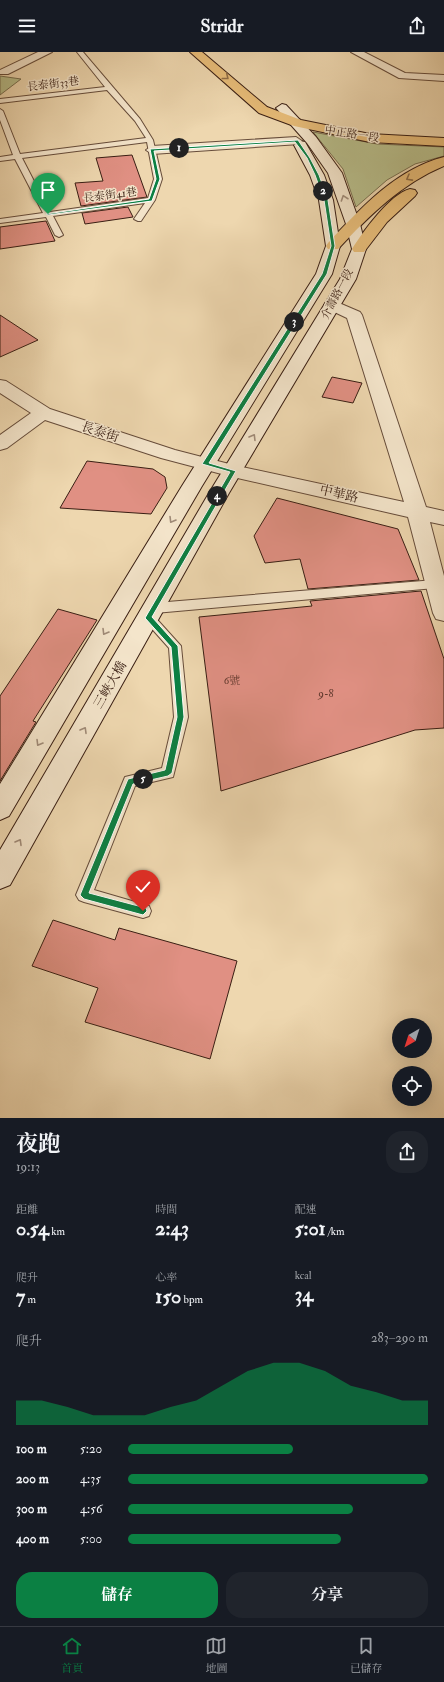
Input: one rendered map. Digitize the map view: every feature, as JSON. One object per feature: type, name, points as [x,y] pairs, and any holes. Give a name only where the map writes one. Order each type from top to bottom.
[{"type":"main road","points":[[4,72],[47,52]]},
{"type":"main road","name":"介壽路一段","points":[[0,808],[205,464],[324,274],[333,246],[326,200],[314,169],[296,141],[263,110],[195,52]]},
{"type":"main road","points":[[356,52],[403,76],[444,78]]},
{"type":"main road","points":[[270,98],[298,123],[336,173],[353,224],[359,249]]},
{"type":"main road","name":"中正路一段","points":[[282,108],[311,120],[344,127],[403,134],[444,136]]},
{"type":"main road","name":"中正路一段","points":[[263,110],[298,123],[370,138],[444,142]]},
{"type":"main road","points":[[151,145],[296,141]]},
{"type":"main road","points":[[333,246],[374,203],[404,180],[444,161]]},
{"type":"main road","points":[[359,249],[377,222],[392,207],[423,183],[444,173]]},
{"type":"main road","name":"介壽路一段","points":[[219,493],[348,280],[359,249]]},
{"type":"main road","points":[[332,305],[354,316],[366,338],[432,513],[435,584],[444,613]]},
{"type":"main road","name":"長泰街","points":[[0,385],[43,413],[205,464],[233,471]]},
{"type":"main road","points":[[0,444],[43,413]]},
{"type":"main road","name":"中華路","points":[[233,471],[432,513]]},
{"type":"main road","name":"三峽大橋","points":[[0,876],[152,613],[219,493]]},
{"type":"lane","points":[[80,52],[109,88],[138,120],[151,145],[158,179],[151,200],[138,219]]},
{"type":"lane","name":"長泰街33巷","points":[[0,101],[109,88]]},
{"type":"lane","points":[[0,111],[17,156],[59,235]]},
{"type":"lane","points":[[0,159],[17,156],[151,145]]},
{"type":"lane","name":"長泰街41巷","points":[[0,221],[151,200]]},
{"type":"lane","points":[[143,911],[84,895],[130,781],[168,773],[181,717],[175,646],[152,613],[435,584]]},
{"type":"green space","points":[[0,76],[21,79],[0,95]]},
{"type":"green space","points":[[313,132],[377,144],[444,147],[444,156],[415,164],[387,180],[356,207],[343,169]]},
{"type":"building","points":[[132,155],[147,197],[81,206],[75,183],[103,181],[96,158]]},
{"type":"building","points":[[128,207],[133,217],[85,224],[82,213]]},
{"type":"building","points":[[46,221],[55,241],[0,249],[0,227]]},
{"type":"building","points":[[0,315],[38,340],[0,357]]},
{"type":"building","points":[[332,377],[362,383],[353,403],[322,397]]},
{"type":"building","points":[[87,461],[153,469],[165,477],[167,488],[151,514],[60,508]]},
{"type":"building","points":[[277,498],[398,529],[419,580],[308,589],[300,559],[265,563],[254,536]]},
{"type":"building","points":[[421,591],[444,659],[444,728],[415,730],[221,791],[199,617],[312,606],[310,601]]},
{"type":"building","points":[[58,609],[97,620],[33,721],[36,722],[0,781],[0,696]]},
{"type":"building","points":[[53,920],[115,940],[119,928],[237,961],[210,1059],[85,1022],[98,988],[32,966]]},
{"type":"route","points":[[48,214],[151,200],[158,179],[152,150],[296,141],[308,158],[317,175],[326,200],[333,246],[324,274],[205,464],[233,471],[219,493],[149,618],[175,646],[181,717],[168,773],[130,781],[84,895],[143,911]]}]
